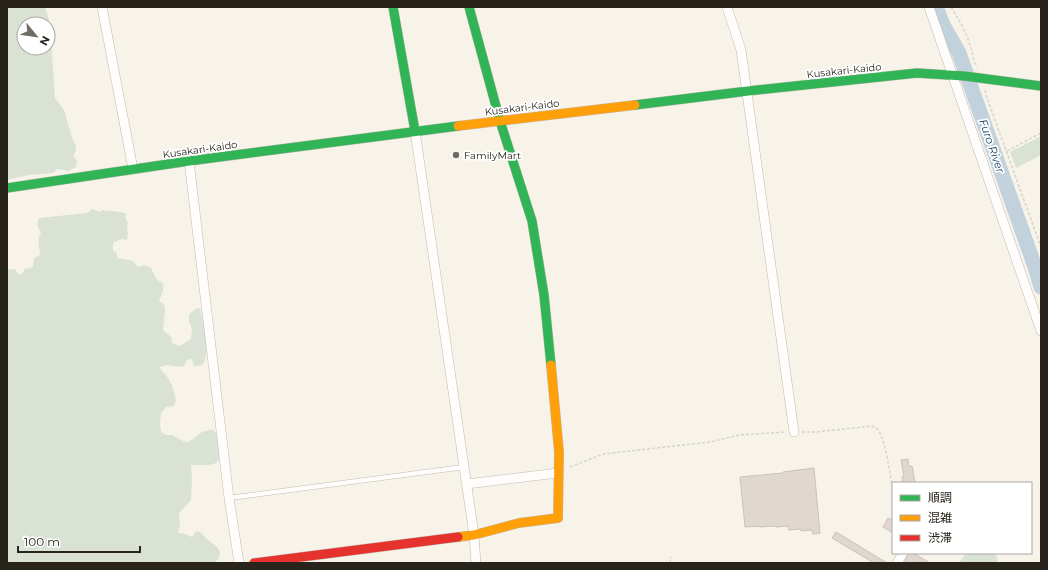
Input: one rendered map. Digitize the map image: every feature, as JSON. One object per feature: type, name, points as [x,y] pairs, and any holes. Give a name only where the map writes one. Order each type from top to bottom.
[{"type":"street","points":[[102,7],[133,169]]},
{"type":"street","points":[[393,7],[415,131],[467,484],[476,563]]},
{"type":"street","points":[[254,563],[474,535],[519,523],[558,518],[559,452],[544,295],[532,221],[500,121],[469,7]]},
{"type":"street","points":[[727,7],[741,50],[748,91],[794,432]]},
{"type":"street","points":[[929,7],[955,75],[1041,331]]},
{"type":"street","name":"Kusakari-Kaido","points":[[7,188],[189,161],[415,131],[748,91],[917,73],[955,75],[1041,86]]},
{"type":"street","points":[[189,161],[229,498],[239,563]]},
{"type":"street","points":[[467,484],[558,472]]},
{"type":"street","points":[[896,563],[902,554]]},
{"type":"lane","points":[[229,498],[464,468]]},
{"type":"path","points":[[951,7],[961,22],[972,50],[974,63],[981,71],[986,95],[1041,246]]},
{"type":"path","points":[[1007,151],[1041,133]]},
{"type":"path","points":[[558,472],[603,454],[710,442],[739,435],[816,432],[872,426],[879,430],[884,445],[892,484]]},
{"type":"path","points":[[670,563],[671,557]]},
{"type":"green space","points":[[7,7],[45,7],[48,16],[16,16],[16,56],[52,56],[55,98],[64,110],[73,141],[76,145],[76,150],[73,156],[77,161],[76,167],[68,171],[57,169],[53,173],[29,175],[7,180]]},
{"type":"green space","points":[[1041,136],[1041,155],[1016,168],[1010,152]]},
{"type":"green space","points":[[92,209],[100,212],[102,210],[126,214],[125,218],[128,223],[127,240],[122,239],[114,242],[113,251],[116,252],[118,258],[133,261],[138,267],[144,265],[151,268],[157,280],[163,283],[163,291],[159,301],[164,304],[165,311],[163,330],[171,337],[172,343],[180,346],[191,339],[192,329],[189,321],[189,315],[195,309],[200,308],[207,338],[205,361],[202,365],[194,366],[192,359],[187,360],[183,367],[167,365],[159,367],[172,385],[176,400],[174,406],[166,407],[161,413],[160,424],[161,432],[166,435],[172,435],[185,442],[188,442],[202,432],[212,429],[217,436],[220,444],[220,457],[218,461],[211,465],[191,465],[191,500],[179,513],[180,524],[178,533],[192,537],[195,532],[199,531],[219,550],[220,555],[215,563],[7,563],[7,270],[15,269],[18,274],[22,274],[25,269],[33,267],[34,258],[40,255],[38,241],[41,233],[37,225],[39,218],[87,213]]},
{"type":"green space","points":[[965,554],[995,554],[998,560],[996,563],[959,563]]},
{"type":"building","points":[[908,459],[909,467],[912,466],[915,482],[903,482],[902,477],[904,477],[901,460]]},
{"type":"building","points":[[814,468],[820,533],[813,534],[812,530],[789,530],[788,526],[745,527],[740,477],[783,473]]},
{"type":"building","points":[[888,518],[892,520],[892,532],[883,527]]},
{"type":"building","points":[[836,532],[887,563],[874,563],[832,538]]},
{"type":"building","points":[[908,554],[915,554],[930,563],[904,563]]},
{"type":"waterway","name":"Furo River","points":[[936,7],[943,25],[959,53],[1041,287]]},
{"type":"traffic: fast","points":[[393,7],[415,131]]},
{"type":"traffic: fast","points":[[469,7],[500,121],[532,221],[544,295],[551,365]]},
{"type":"traffic: fast","points":[[635,105],[917,73],[964,76],[1041,86]]},
{"type":"traffic: fast","points":[[7,188],[189,161],[458,126]]},
{"type":"traffic: slow","points":[[458,126],[635,105]]},
{"type":"traffic: slow","points":[[458,537],[474,535],[519,523],[558,518],[559,452],[551,365]]},
{"type":"traffic: jam","points":[[254,563],[458,537]]},
{"type":"place","name":"FamilyMart","points":[[456,155]]}]
